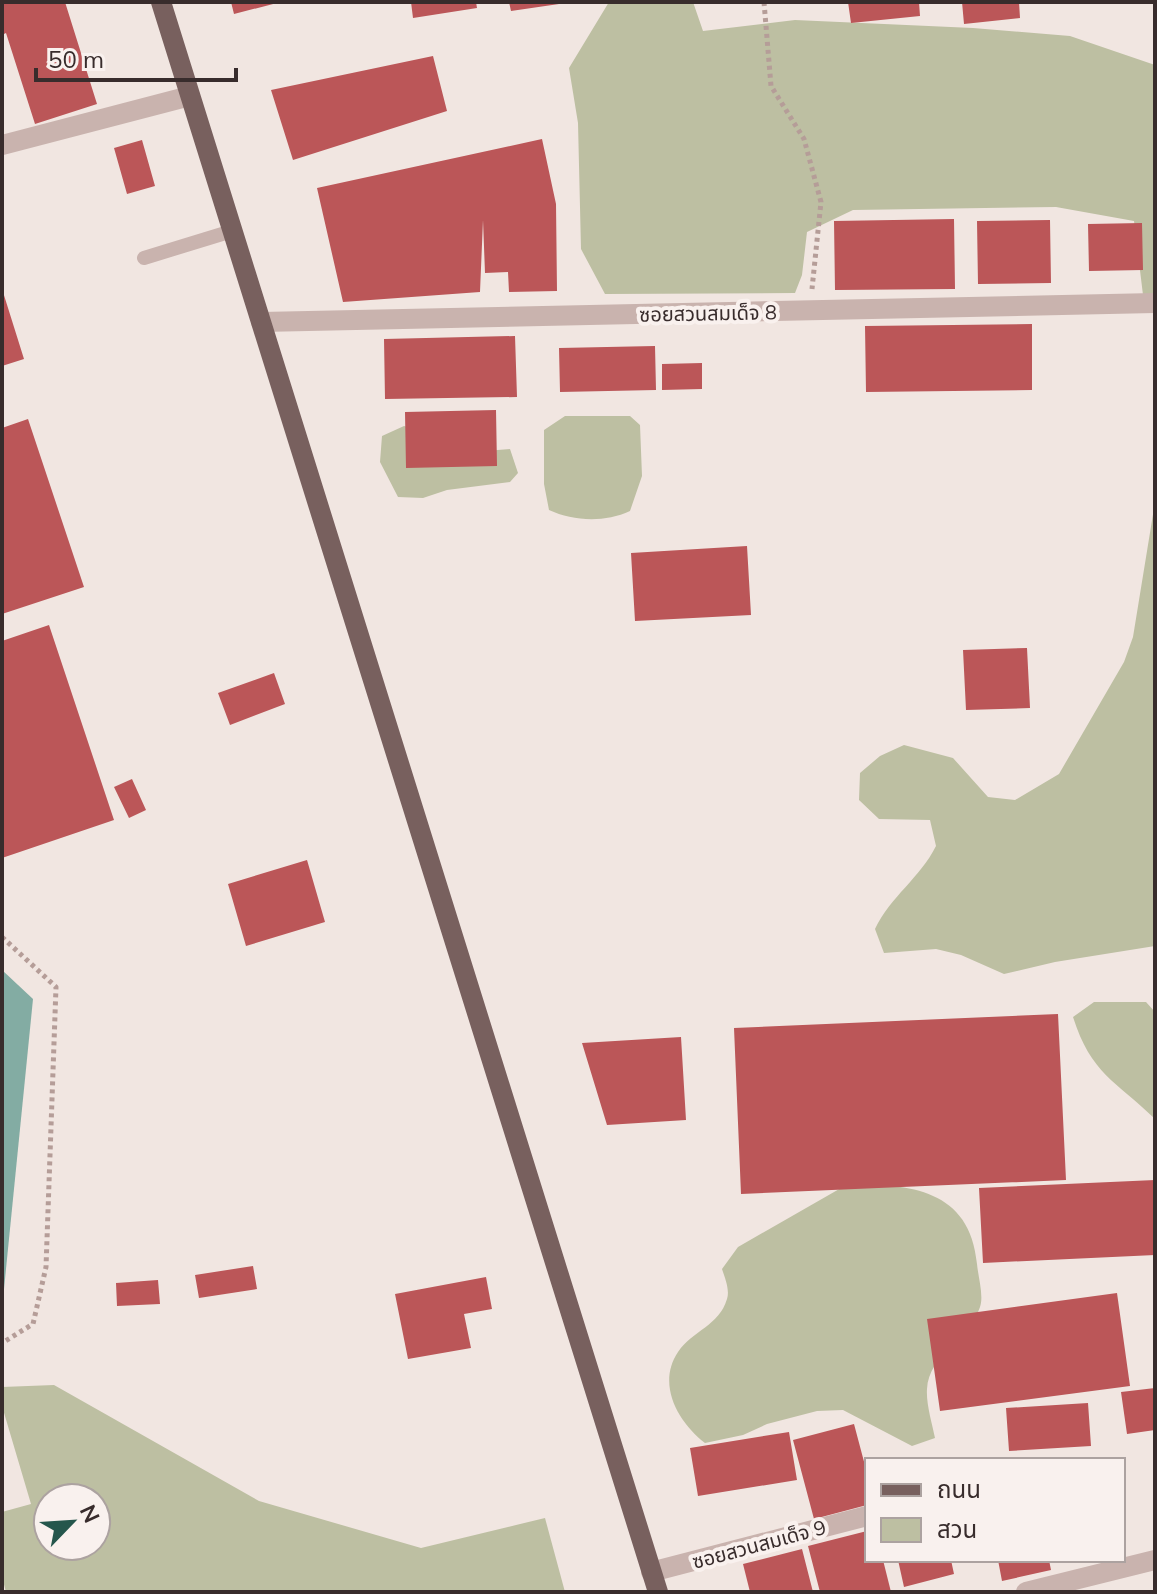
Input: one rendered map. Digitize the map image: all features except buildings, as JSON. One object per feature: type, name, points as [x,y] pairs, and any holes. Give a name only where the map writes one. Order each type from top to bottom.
[{"type":"main road","points":[[161,2],[654,1582]]},
{"type":"street","points":[[2,145],[190,96]]},
{"type":"street","name":"ซอยสวนสมเด็จ 8","points":[[261,322],[1155,303]]},
{"type":"street","name":"ซอยสวนสมเด็จ 9","points":[[654,1582],[865,1517]]},
{"type":"street","points":[[1026,1592],[1155,1560]]},
{"type":"lane","points":[[144,258],[232,231]]},
{"type":"path","points":[[764,2],[771,86],[804,139],[821,202],[810,311]]},
{"type":"path","points":[[2,937],[56,987],[46,1267],[33,1324],[2,1343]]},
{"type":"green space","points":[[609,2],[693,2],[703,31],[795,20],[1070,36],[1155,65],[1155,294],[1143,295],[1134,221],[1056,207],[853,210],[807,232],[802,275],[795,293],[605,294],[581,249],[578,123],[569,68]]},
{"type":"green space","points":[[565,416],[630,416],[640,425],[642,476],[630,511],[589,519],[549,510],[544,484],[544,430]]},
{"type":"green space","points":[[404,426],[429,432],[461,453],[510,449],[518,473],[510,482],[447,490],[423,498],[398,497],[380,462],[382,436]]},
{"type":"green space","points":[[1155,502],[1155,946],[1055,962],[1004,974],[961,955],[936,949],[884,953],[875,929],[936,846],[930,820],[879,819],[859,800],[860,773],[880,756],[904,745],[953,758],[988,797],[1015,800],[1059,774],[1124,662],[1133,637]]},
{"type":"green space","points":[[1094,1002],[1146,1002],[1155,1012],[1155,1119],[1106,1075],[1088,1052],[1073,1017]]},
{"type":"green space","points":[[848,1184],[893,1186],[933,1196],[963,1220],[972,1239],[981,1302],[975,1318],[942,1356],[929,1377],[927,1401],[935,1438],[912,1446],[843,1410],[817,1411],[767,1424],[743,1435],[705,1443],[679,1414],[670,1390],[669,1377],[678,1352],[723,1308],[728,1292],[722,1269],[738,1247]]},
{"type":"green space","points":[[54,1385],[259,1501],[421,1548],[545,1518],[565,1592],[6,1592],[2,1577],[2,1512],[31,1504],[2,1406],[2,1387]]},
{"type":"water","points":[[2,970],[33,999],[2,1309]]}]
